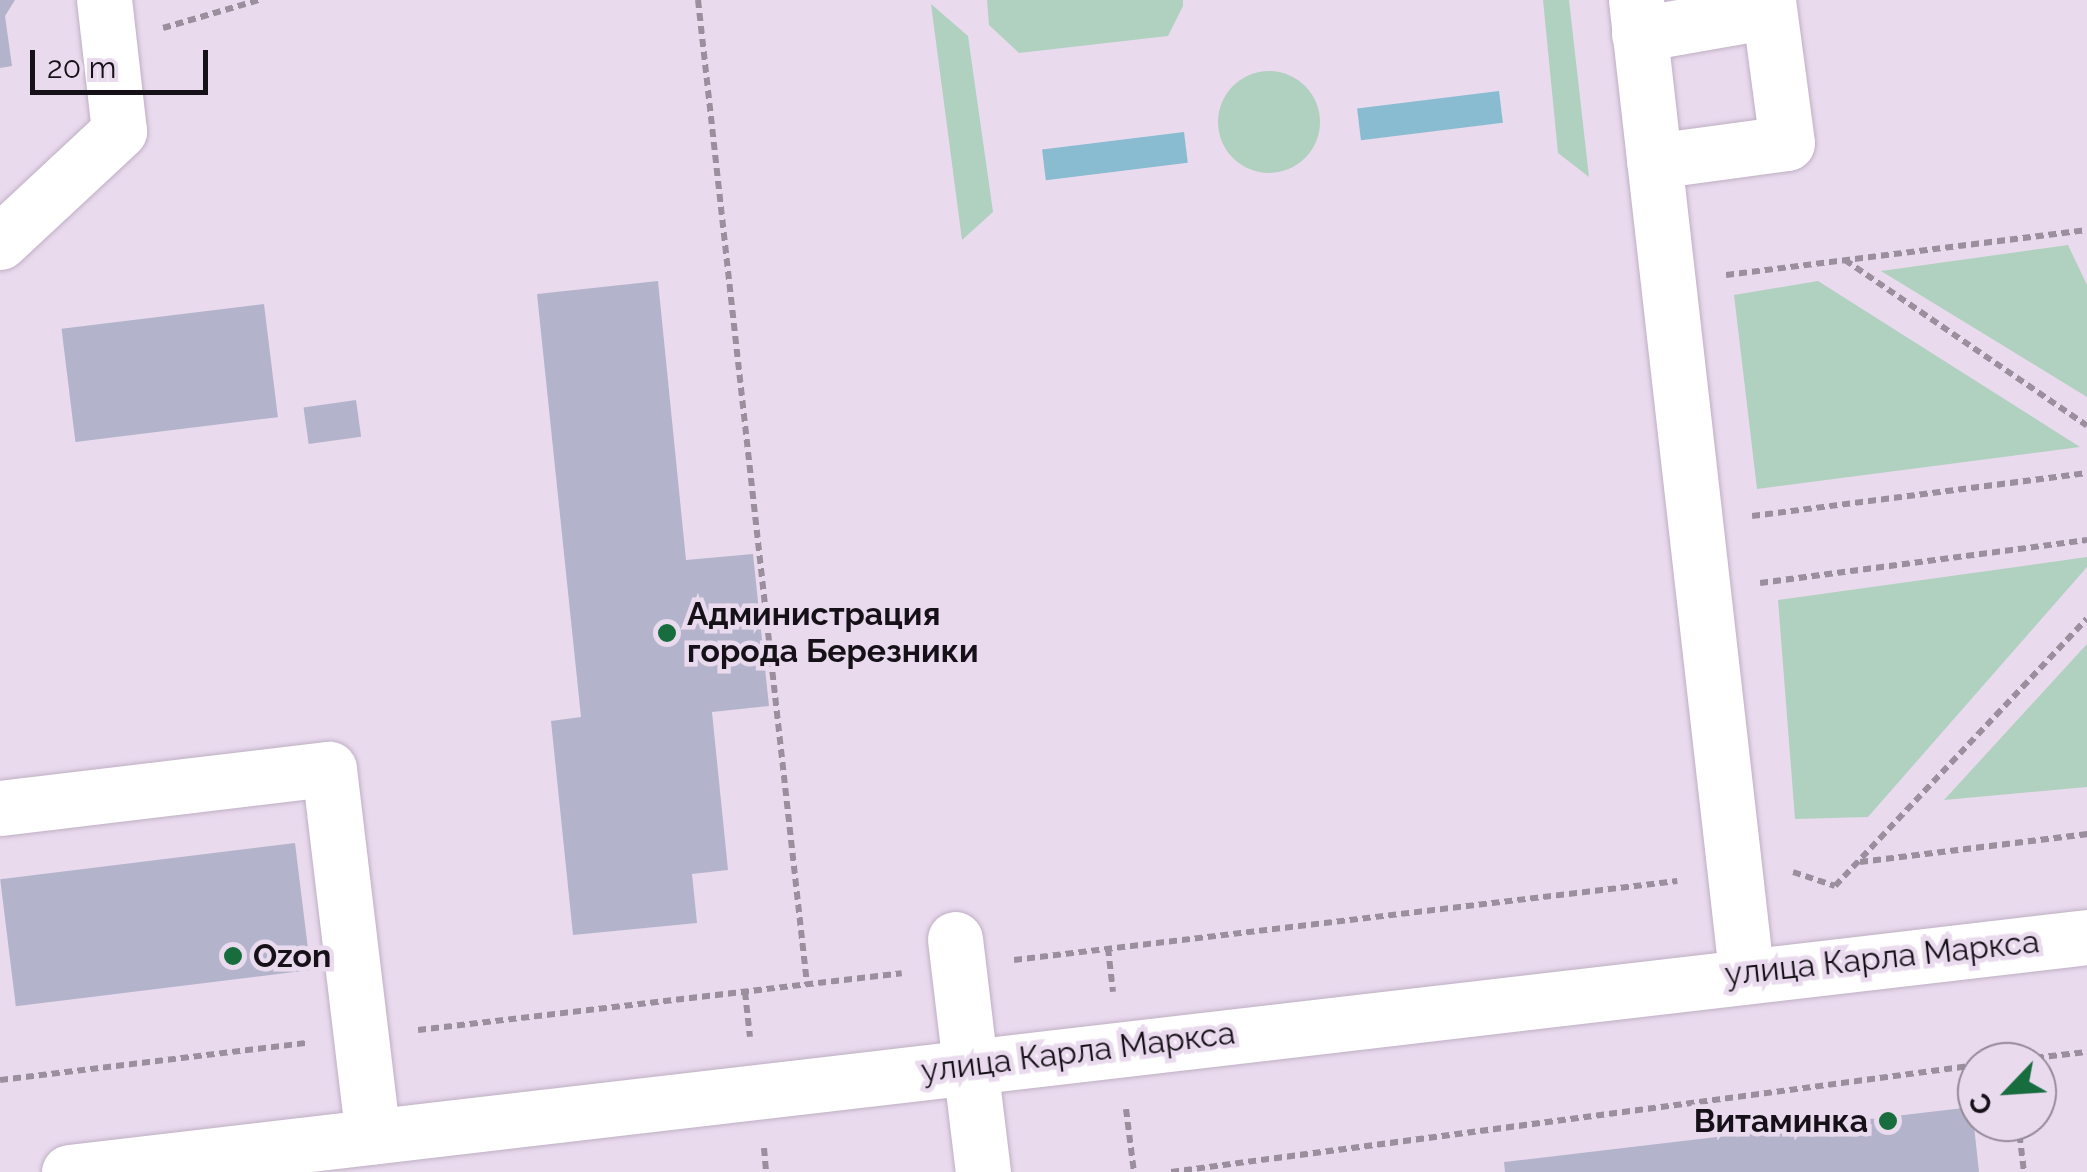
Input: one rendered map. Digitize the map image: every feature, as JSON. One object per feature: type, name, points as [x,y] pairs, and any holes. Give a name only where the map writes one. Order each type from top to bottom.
[{"type":"main road","points":[[1654,160],[1786,142],[1769,6],[1638,17],[1654,160],[1746,972]]},
{"type":"main road","points":[[0,242],[119,130],[107,22]]},
{"type":"main road","points":[[0,808],[329,768],[373,1136]]},
{"type":"main road","name":"улица Карла Маркса","points":[[68,1172],[1746,972],[2087,937]]},
{"type":"main road","points":[[956,940],[983,1172]]},
{"type":"path","points":[[107,22],[259,0]]},
{"type":"path","points":[[698,0],[807,984]]},
{"type":"path","points":[[1716,276],[2087,231]]},
{"type":"path","points":[[1844,260],[2087,426]]},
{"type":"path","points":[[1746,517],[2087,472]]},
{"type":"path","points":[[1744,498],[1748,534]]},
{"type":"path","points":[[1754,584],[2087,540]]},
{"type":"path","points":[[1752,567],[1756,602]]},
{"type":"path","points":[[1836,886],[2087,619]]},
{"type":"path","points":[[1858,862],[2087,834]]},
{"type":"path","points":[[2057,1056],[2087,1052]]},
{"type":"path","points":[[1171,1172],[1957,1068]]},
{"type":"path","points":[[2020,1142],[2024,1172]]},
{"type":"green space","points":[[987,0],[1183,0],[1183,6],[1168,36],[1019,53],[989,25]]},
{"type":"green space","points":[[1543,0],[1569,0],[1589,177],[1558,153]]},
{"type":"green space","points":[[931,4],[968,36],[993,212],[962,240]]},
{"type":"green space","points":[[1269,71],[1288,75],[1305,86],[1316,103],[1320,122],[1316,141],[1305,158],[1288,169],[1269,173],[1250,169],[1233,158],[1222,141],[1218,122],[1222,103],[1233,86],[1250,75]]},
{"type":"green space","points":[[2068,245],[2087,285],[2087,397],[1881,271]]},
{"type":"green space","points":[[1818,281],[2080,447],[1757,489],[1734,295]]},
{"type":"green space","points":[[2087,557],[2087,567],[1868,817],[1795,819],[1778,600]]},
{"type":"green space","points":[[2087,644],[2087,787],[1944,800]]},
{"type":"water","points":[[1499,91],[1503,123],[1361,140],[1357,108]]},
{"type":"water","points":[[1184,132],[1188,163],[1046,180],[1042,149]]},
{"type":"building","points":[[0,0],[15,0],[5,16],[12,66],[0,68]]},
{"type":"building","name":"Администрация города Березники","points":[[658,281],[686,560],[753,554],[769,706],[712,712],[728,870],[692,874],[697,923],[573,935],[551,721],[581,717],[537,294]]},
{"type":"building","points":[[264,304],[278,417],[75,442],[62,329]]},
{"type":"building","points":[[356,400],[361,437],[309,444],[304,407]]},
{"type":"building","points":[[295,843],[311,970],[16,1006],[0,879]]},
{"type":"building","points":[[1957,1109],[1957,1142],[1976,1142],[1979,1172],[1505,1172],[1504,1162]]},
{"type":"place","name":"Администрация города Березники","points":[[667,633]]},
{"type":"place","name":"Ozon","points":[[233,956]]},
{"type":"place","name":"Витаминка","points":[[1888,1121]]}]
